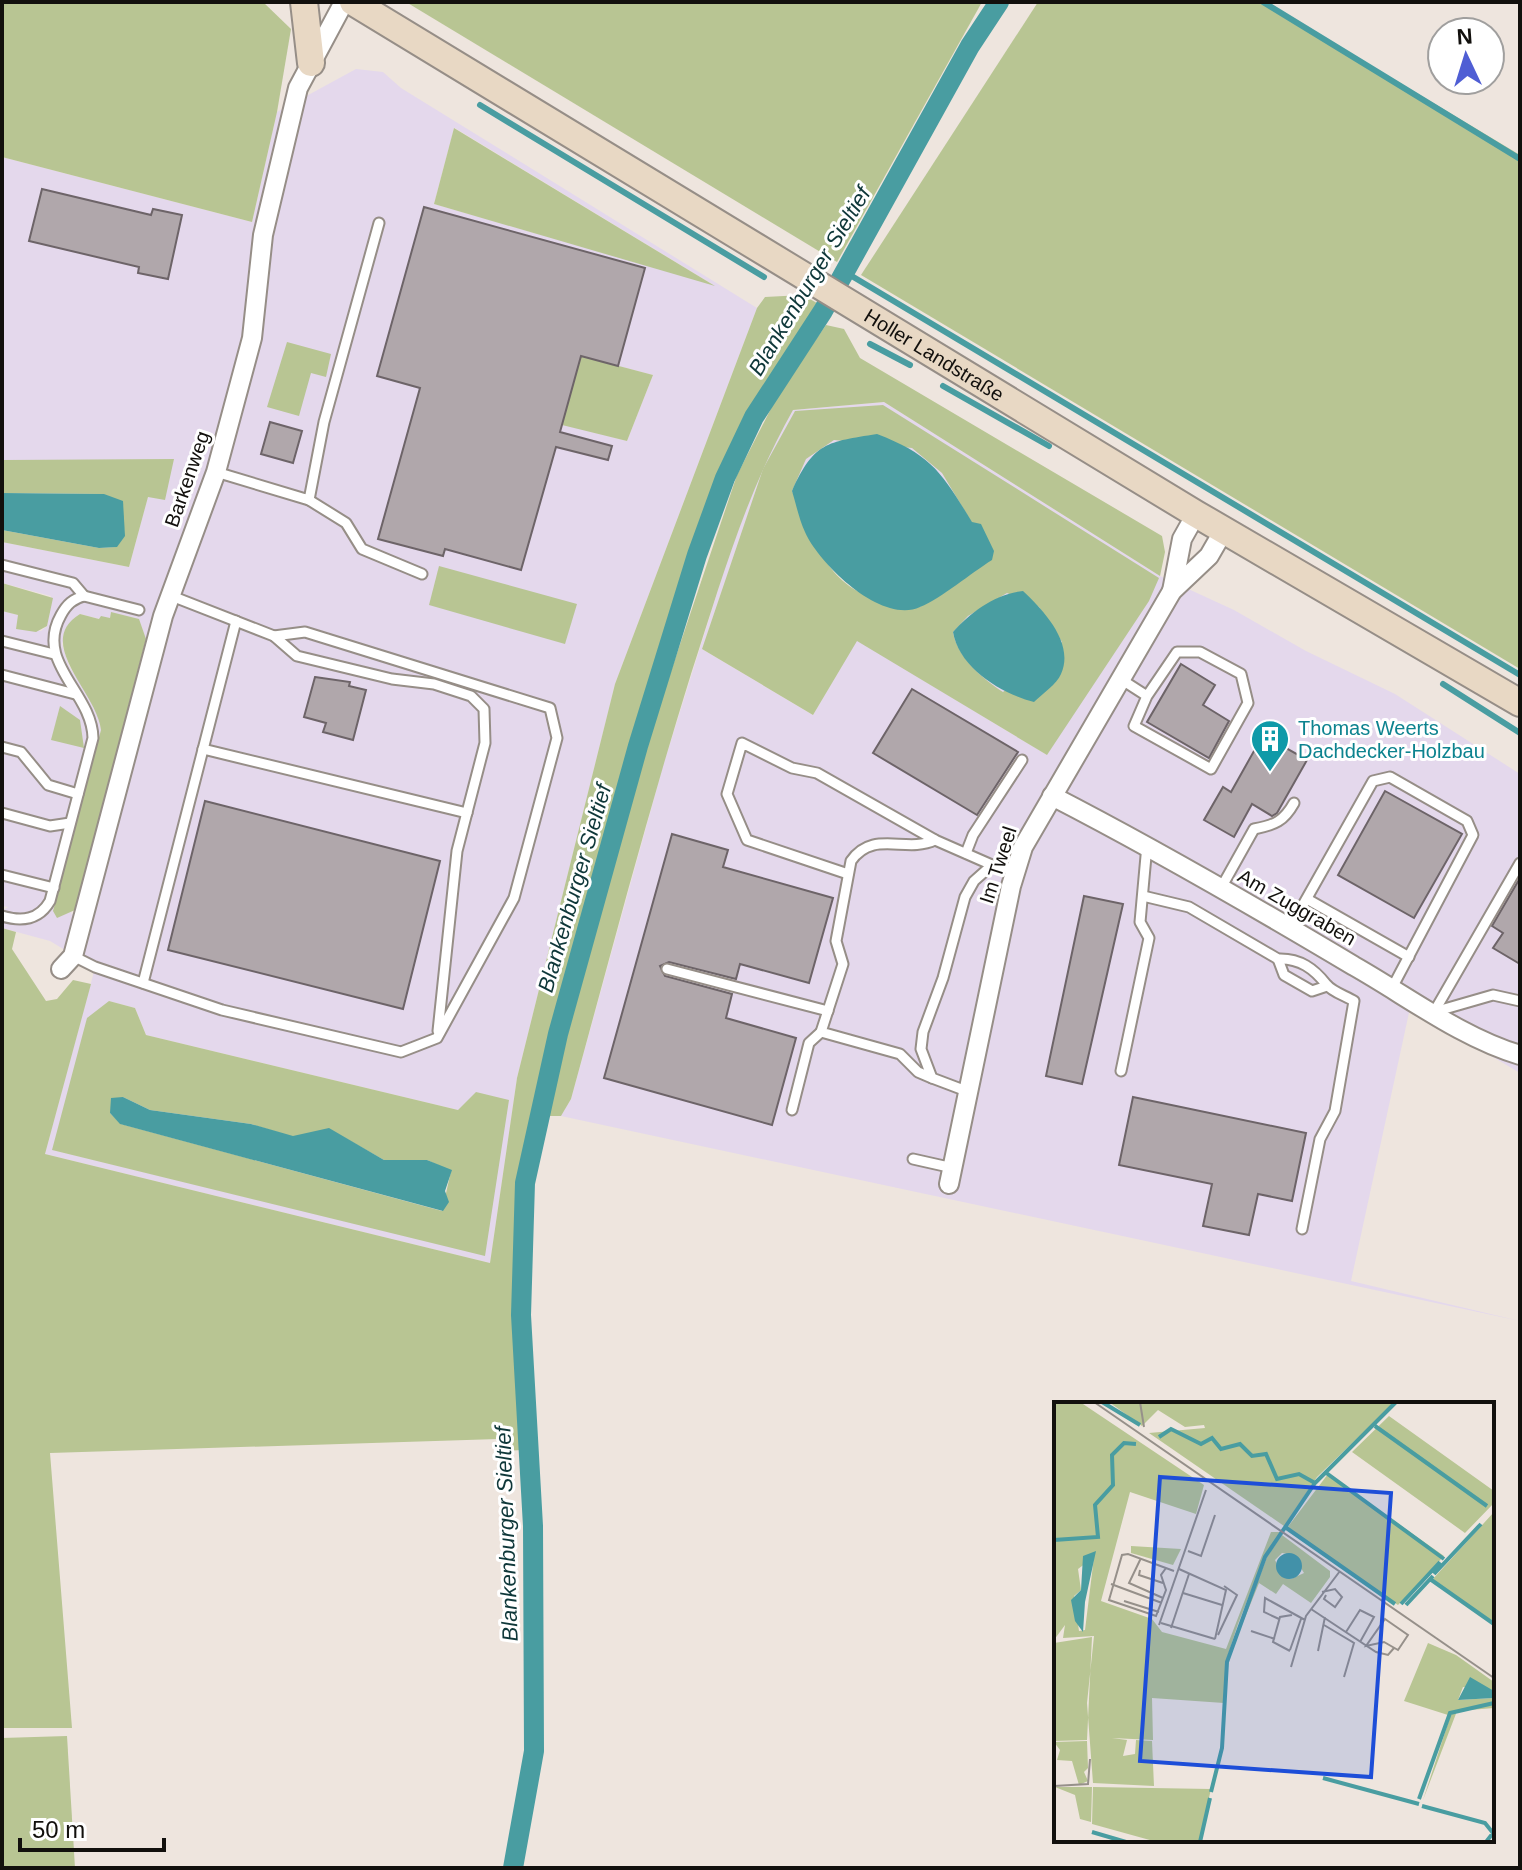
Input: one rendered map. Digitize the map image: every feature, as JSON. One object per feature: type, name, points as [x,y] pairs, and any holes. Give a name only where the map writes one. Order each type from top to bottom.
[{"type":"main road","points":[[304,2],[311,63]]},
{"type":"main road","name":"Holler Landstraße","points":[[353,2],[1196,514],[1520,703]]},
{"type":"street","name":"Barkenweg","points":[[67,962],[169,595],[216,472],[252,338],[263,235],[298,88],[344,2]]},
{"type":"street","name":"Im Tweel","points":[[1172,591],[1182,539],[1196,514]]},
{"type":"street","name":"Im Tweel","points":[[951,1176],[1023,847],[1172,591],[1209,556],[1224,530]]},
{"type":"street","name":"Am Zuggraben","points":[[1052,796],[1147,845],[1501,1050],[1520,1055]]},
{"type":"lane","points":[[309,500],[324,422],[379,223]]},
{"type":"lane","points":[[216,472],[309,500],[346,523],[362,549],[422,574]]},
{"type":"lane","points":[[2,565],[73,583],[84,596],[139,610]]},
{"type":"lane","points":[[169,595],[274,636],[297,656],[392,679],[434,684],[471,696],[484,709],[485,743],[457,851],[437,1038]]},
{"type":"lane","points":[[2,916],[20,919],[39,915],[50,901],[54,888],[93,732],[54,654],[52,642],[58,621],[68,604],[84,596]]},
{"type":"lane","points":[[143,983],[236,621]]},
{"type":"lane","points":[[67,962],[143,983],[222,1010],[401,1052],[437,1038],[514,898],[557,738],[550,708],[305,632],[274,636]]},
{"type":"lane","points":[[2,641],[54,654]]},
{"type":"lane","points":[[1177,652],[1200,652],[1241,674],[1248,703],[1211,769],[1134,726],[1147,696],[1177,652]]},
{"type":"lane","points":[[2,675],[75,694]]},
{"type":"lane","points":[[1119,678],[1147,696]]},
{"type":"lane","points":[[848,874],[747,840],[727,794],[742,743],[792,768],[817,773],[935,840],[992,865],[1016,870]]},
{"type":"lane","points":[[2,747],[21,752],[48,785],[78,794]]},
{"type":"lane","points":[[203,749],[467,813]]},
{"type":"lane","points":[[966,853],[973,835],[1022,760]]},
{"type":"lane","points":[[1290,928],[1373,781],[1390,777],[1467,821],[1473,835],[1392,988]]},
{"type":"lane","points":[[1221,888],[1254,829],[1275,825],[1286,817],[1294,803]]},
{"type":"lane","points":[[2,813],[50,826],[70,823]]},
{"type":"lane","points":[[792,1110],[809,1043],[821,1032],[843,964],[836,941],[848,874],[856,854],[875,843],[920,847],[935,840]]},
{"type":"lane","points":[[1121,1071],[1149,938],[1140,922],[1147,845]]},
{"type":"lane","points":[[1434,1012],[1520,863]]},
{"type":"lane","points":[[932,1078],[921,1049],[923,1032],[943,978],[965,897],[974,881],[992,865]]},
{"type":"lane","points":[[2,875],[54,888]]},
{"type":"lane","points":[[1143,896],[1189,907],[1278,959],[1292,958],[1321,974],[1327,986],[1354,1001],[1335,1111],[1320,1139],[1302,1229]]},
{"type":"lane","points":[[1307,899],[1409,957]]},
{"type":"lane","points":[[1278,959],[1284,975],[1312,991],[1327,986]]},
{"type":"lane","points":[[667,969],[828,1011]]},
{"type":"lane","points":[[1434,1012],[1493,995],[1520,1001]]},
{"type":"lane","points":[[821,1032],[900,1054],[918,1072],[969,1092]]},
{"type":"lane","points":[[913,1159],[951,1176]]},
{"type":"shaded area","points":[[356,69],[383,72],[401,88],[757,308],[615,684],[517,1078],[490,1263],[45,1154],[95,968],[50,941],[2,928],[2,911],[8,907],[2,906],[2,611],[19,615],[16,628],[41,631],[47,626],[51,596],[2,583],[2,542],[129,567],[148,496],[174,460],[2,460],[2,157],[252,222],[277,112]],"holes":[[[455,128],[712,284],[434,204]],[[618,366],[653,375],[627,441],[562,424]],[[111,613],[146,639],[76,910],[71,915],[101,730],[97,708],[69,666],[62,644],[69,624],[80,614],[110,618]],[[109,1001],[135,1008],[146,1035],[458,1110],[484,1255],[53,1150]]]},
{"type":"shaded area","points":[[884,402],[1160,576],[1234,610],[1306,651],[1395,694],[1520,774],[1520,1073],[1410,1008],[1351,1281],[1520,1321],[561,1116],[571,1099],[663,766],[728,558],[761,468],[793,410]],"holes":[[[763,469],[1047,755],[857,640],[813,715],[702,649]]]},
{"type":"green space","points":[[2,2],[263,2],[291,29],[277,112],[252,222],[2,157]]},
{"type":"green space","points":[[406,2],[982,2],[837,262]]},
{"type":"green space","points":[[1038,2],[1265,2],[1520,155],[1520,669],[861,275]]},
{"type":"green space","points":[[454,128],[715,286],[434,204]]},
{"type":"green space","points":[[803,295],[822,306],[748,416],[707,515],[637,729],[582,928],[519,1178],[514,1309],[523,1450],[499,1451],[498,1439],[50,1453],[72,1728],[2,1728],[2,928],[16,932],[12,949],[46,1001],[57,999],[73,980],[91,984],[45,1154],[490,1263],[517,1078],[615,684],[757,308],[765,297]]},
{"type":"green space","points":[[826,325],[844,329],[860,358],[1162,536],[1165,552],[1160,576],[884,402],[793,410],[761,474],[735,539],[691,674],[571,1099],[561,1116],[546,1116],[636,775],[737,475],[781,389]]},
{"type":"green space","points":[[287,342],[331,354],[326,377],[311,373],[299,416],[267,407]]},
{"type":"green space","points":[[581,356],[653,375],[627,441],[562,425]]},
{"type":"green space","points":[[883,405],[1159,578],[1149,601],[1047,755],[857,641],[813,715],[702,649],[763,469],[795,411]],"holes":[[[834,440],[912,448],[942,473],[972,523],[945,590],[920,607],[891,603],[850,586],[835,573],[814,539],[792,491],[806,459]],[[1007,593],[1039,607],[1062,642],[1003,692],[965,659],[953,632],[968,616]]]},
{"type":"green space","points":[[174,459],[165,500],[148,497],[129,567],[2,542],[2,530],[99,548],[116,547],[104,494],[2,493],[2,460]]},
{"type":"green space","points":[[439,566],[577,604],[565,644],[429,605]]},
{"type":"green space","points":[[2,583],[53,598],[47,626],[36,632],[16,629],[18,615],[2,611]]},
{"type":"green space","points":[[111,612],[139,619],[146,639],[75,910],[57,918],[53,911],[101,730],[97,715],[71,669],[63,639],[67,626],[80,614],[99,619],[101,616],[110,618]]},
{"type":"green space","points":[[60,706],[80,720],[84,748],[51,740]]},
{"type":"green space","points":[[109,1001],[135,1008],[146,1035],[458,1110],[476,1092],[509,1100],[485,1256],[52,1150],[87,1018]],"holes":[[[123,1097],[150,1110],[251,1124],[293,1137],[329,1129],[384,1160],[427,1160],[451,1171],[442,1211],[121,1124],[110,1113]]]},
{"type":"green space","points":[[67,1736],[75,1868],[2,1868],[2,1738]]},
{"type":"water","points":[[877,434],[911,450],[934,468],[972,522],[981,524],[994,551],[992,560],[920,607],[905,610],[888,607],[871,600],[838,575],[812,545],[799,517],[792,491],[808,463],[824,447],[846,439]]},
{"type":"water","points":[[2,493],[104,494],[123,501],[125,536],[117,547],[99,548],[2,530]]},
{"type":"water","points":[[1023,591],[1055,628],[1064,651],[1059,678],[1034,702],[1009,693],[984,678],[964,657],[953,632],[984,605]]},
{"type":"water","points":[[123,1097],[150,1110],[251,1124],[293,1136],[329,1128],[384,1160],[427,1160],[452,1170],[445,1191],[449,1202],[443,1211],[120,1124],[110,1113],[111,1098]]},
{"type":"building","points":[[42,189],[151,215],[153,209],[182,215],[168,279],[138,273],[139,267],[29,241]]},
{"type":"building","points":[[424,207],[645,268],[618,366],[581,356],[560,432],[612,446],[608,460],[556,447],[521,570],[445,549],[443,556],[378,539],[420,388],[377,376]]},
{"type":"building","points":[[270,422],[302,431],[293,463],[261,454]]},
{"type":"building","points":[[1181,664],[1215,685],[1203,705],[1229,721],[1209,758],[1147,722]]},
{"type":"building","points":[[315,677],[350,682],[349,686],[366,690],[353,740],[323,732],[326,723],[304,717]]},
{"type":"building","points":[[912,689],[1018,752],[977,815],[873,753]]},
{"type":"building","name":"Thomas Weerts Dachdecker-Holzbau","points":[[1263,735],[1307,760],[1277,813],[1272,816],[1252,804],[1234,837],[1204,820],[1223,787],[1231,792]]},
{"type":"building","points":[[1385,791],[1462,834],[1414,918],[1338,875]]},
{"type":"building","points":[[205,801],[440,861],[403,1009],[168,950]]},
{"type":"building","points":[[672,834],[728,850],[723,867],[833,898],[809,983],[740,964],[736,979],[669,962],[660,966],[665,976],[732,994],[726,1018],[796,1038],[772,1125],[604,1078]]},
{"type":"building","points":[[1520,878],[1520,964],[1493,948],[1503,933],[1492,926]]},
{"type":"building","points":[[1084,896],[1123,904],[1082,1084],[1046,1076]]},
{"type":"building","points":[[1133,1097],[1306,1133],[1292,1201],[1258,1194],[1249,1235],[1203,1226],[1212,1184],[1119,1165]]},
{"type":"waterway","name":"Blankenburger Sieltief","points":[[513,1868],[534,1751],[533,1526],[521,1315],[525,1183],[558,1034],[638,746],[697,555],[725,478],[754,417],[823,311],[970,46],[999,2]]},
{"type":"waterway","points":[[1263,2],[1520,159]]},
{"type":"waterway","points":[[480,105],[764,277]]},
{"type":"waterway","points":[[845,272],[1520,675]]},
{"type":"waterway","points":[[870,344],[910,365]]},
{"type":"waterway","points":[[943,386],[1049,446]]},
{"type":"waterway","points":[[1443,684],[1520,733]]},
{"type":"place","name":"Thomas Weerts Dachdecker-Holzbau","points":[[1270,773]]}]
